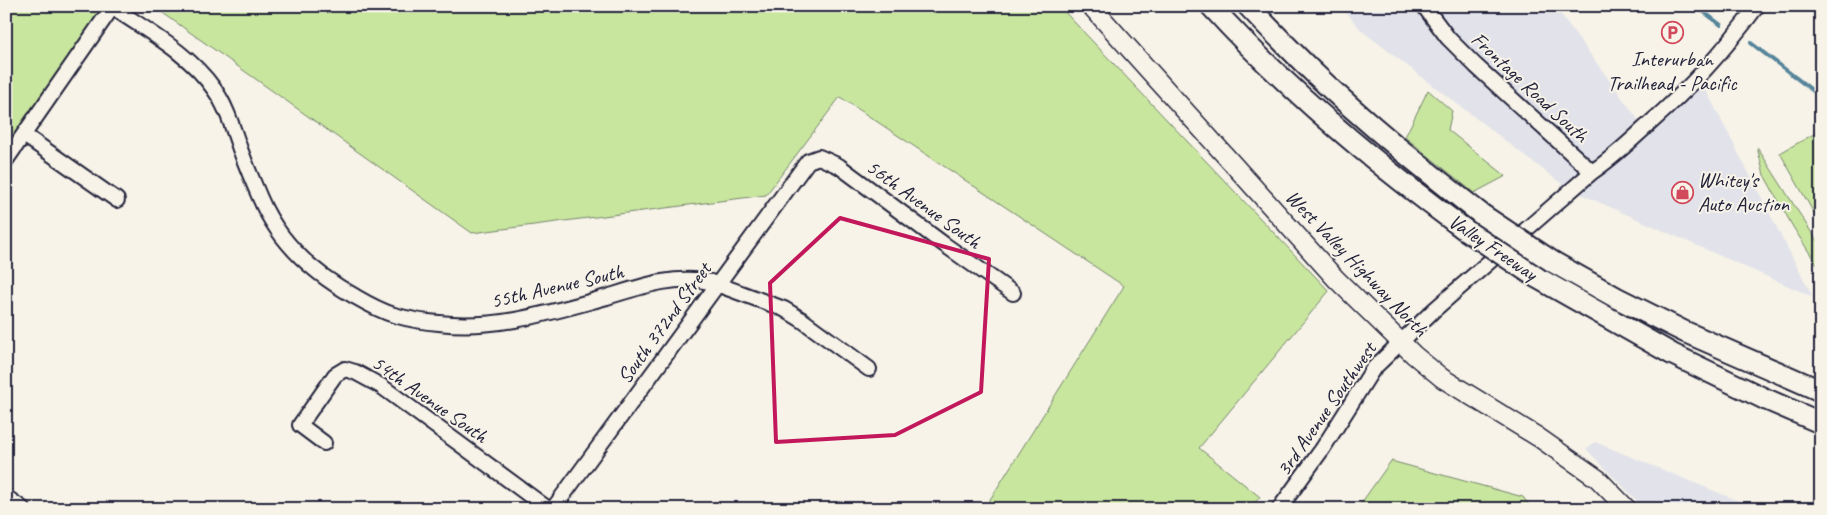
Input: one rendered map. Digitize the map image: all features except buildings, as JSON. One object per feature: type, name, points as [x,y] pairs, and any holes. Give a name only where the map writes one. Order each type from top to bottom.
[{"type":"highway","name":"Valley Freeway","points":[[1211,6],[1244,42],[1293,90],[1384,168],[1464,229],[1536,277],[1672,354],[1763,398],[1821,423]]},
{"type":"highway","name":"Valley Freeway","points":[[1248,6],[1315,74],[1363,117],[1414,162],[1481,214],[1553,262],[1617,298],[1683,331],[1821,391]]},
{"type":"main road","name":"West Valley Highway North","points":[[1091,6],[1336,279],[1399,342],[1442,378],[1538,437],[1598,479],[1627,509]]},
{"type":"street","name":"Frontage Road South","points":[[1424,6],[1448,38],[1476,66],[1592,172]]},
{"type":"street","points":[[6,160],[112,7]]},
{"type":"street","name":"55th Avenue South","points":[[112,7],[172,47],[207,79],[222,102],[260,200],[280,235],[297,254],[318,272],[339,287],[372,306],[392,314],[417,320],[454,325],[506,322],[538,316],[666,281],[691,279],[718,284],[775,304],[869,369]]},
{"type":"street","name":"3rd Avenue Southwest","points":[[1279,509],[1323,448],[1373,369],[1434,310],[1592,172],[1607,162],[1694,82],[1729,44],[1756,7]]},
{"type":"street","points":[[24,135],[117,200]]},
{"type":"street","name":"56th Avenue South","points":[[808,161],[819,157],[839,166],[945,246],[1014,293]]},
{"type":"street","name":"South 372nd Street","points":[[553,509],[808,161]]},
{"type":"street","name":"54th Avenue South","points":[[324,443],[300,425],[335,374],[345,369],[382,386],[548,509]]},
{"type":"street","points":[[6,497],[23,509]]},
{"type":"highlighted area","points":[[840,218],[989,259],[981,392],[895,435],[776,442],[770,283]]},
{"type":"shaded area","points":[[1340,6],[1555,6],[1645,129],[1700,79],[1813,297],[1567,188],[1362,31]]},
{"type":"shaded area","points":[[1595,442],[1758,509],[1645,509],[1586,449]]},
{"type":"green space","points":[[6,6],[113,6],[6,159]]},
{"type":"green space","points":[[153,6],[1059,6],[1329,291],[1199,448],[1260,497],[1249,509],[984,509],[1124,286],[840,97],[766,195],[472,233]]},
{"type":"green space","points":[[1428,90],[1452,111],[1448,130],[1506,176],[1474,193],[1405,137]]},
{"type":"green space","points":[[1821,130],[1821,222],[1815,215],[1780,153]]},
{"type":"green space","points":[[1757,147],[1815,238],[1821,243],[1821,271],[1793,227],[1764,175]]},
{"type":"green space","points":[[1391,461],[1523,497],[1532,509],[1357,509]]},
{"type":"waterway","points":[[1696,6],[1721,25]]},
{"type":"waterway","points":[[1751,43],[1821,97]]},
{"type":"place","name":"Interurban Trailhead - Pacific","points":[[1672,32]]},
{"type":"place","name":"Whitey's Auto Auction","points":[[1682,192]]}]
